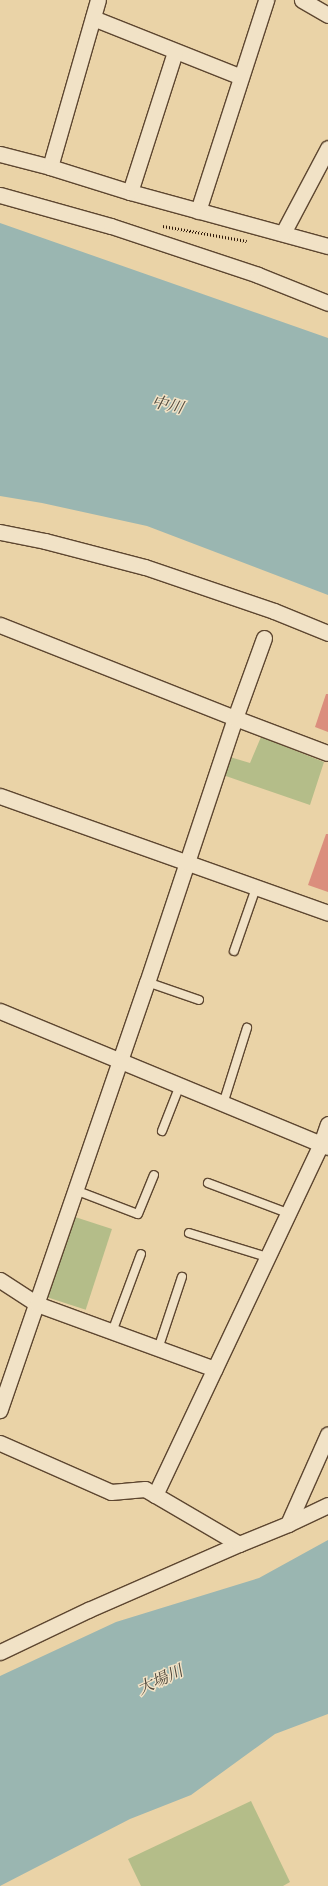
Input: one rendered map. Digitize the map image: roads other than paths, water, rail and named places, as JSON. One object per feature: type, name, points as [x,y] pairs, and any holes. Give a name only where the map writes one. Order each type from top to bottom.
[{"type":"street","points":[[50,167],[98,0]]},
{"type":"street","points":[[198,211],[266,0]]},
{"type":"street","points":[[302,0],[328,15]]},
{"type":"street","points":[[93,18],[175,52],[241,77]]},
{"type":"street","points":[[130,192],[175,52]]},
{"type":"street","points":[[0,154],[50,167],[130,192],[328,246]]},
{"type":"street","points":[[283,233],[326,156]]},
{"type":"street","points":[[0,195],[111,226],[258,275],[328,302]]},
{"type":"street","points":[[0,532],[45,541],[146,567],[274,611],[328,633]]},
{"type":"street","points":[[0,625],[327,753]]},
{"type":"street","points":[[0,1410],[147,982],[235,718],[264,638]]},
{"type":"street","points":[[0,796],[186,864],[328,913]]},
{"type":"street","points":[[0,1011],[325,1145]]},
{"type":"street","points":[[156,1495],[288,1213],[325,1145],[328,1124]]},
{"type":"street","points":[[0,1280],[37,1304],[215,1369]]},
{"type":"street","points":[[288,1524],[328,1434]]},
{"type":"street","points":[[0,1443],[111,1492],[146,1489],[239,1544]]},
{"type":"street","points":[[0,1652],[88,1610],[288,1524],[328,1505]]},
{"type":"lane","points":[[234,951],[256,888]]},
{"type":"lane","points":[[147,982],[199,1000]]},
{"type":"lane","points":[[223,1104],[247,1028]]},
{"type":"lane","points":[[162,1131],[180,1085]]},
{"type":"lane","points":[[75,1190],[138,1214],[154,1174]]},
{"type":"lane","points":[[208,1184],[288,1213]]},
{"type":"lane","points":[[188,1232],[267,1257]]},
{"type":"lane","points":[[112,1332],[141,1254]]},
{"type":"lane","points":[[158,1349],[182,1277]]},
{"type":"water","name":"中川","points":[[0,223],[328,338],[328,595],[147,526],[42,503],[0,496]]},
{"type":"water","name":"大場川","points":[[328,1540],[328,1714],[275,1734],[191,1795],[130,1819],[0,1886],[0,1676],[116,1622],[259,1578]]}]
